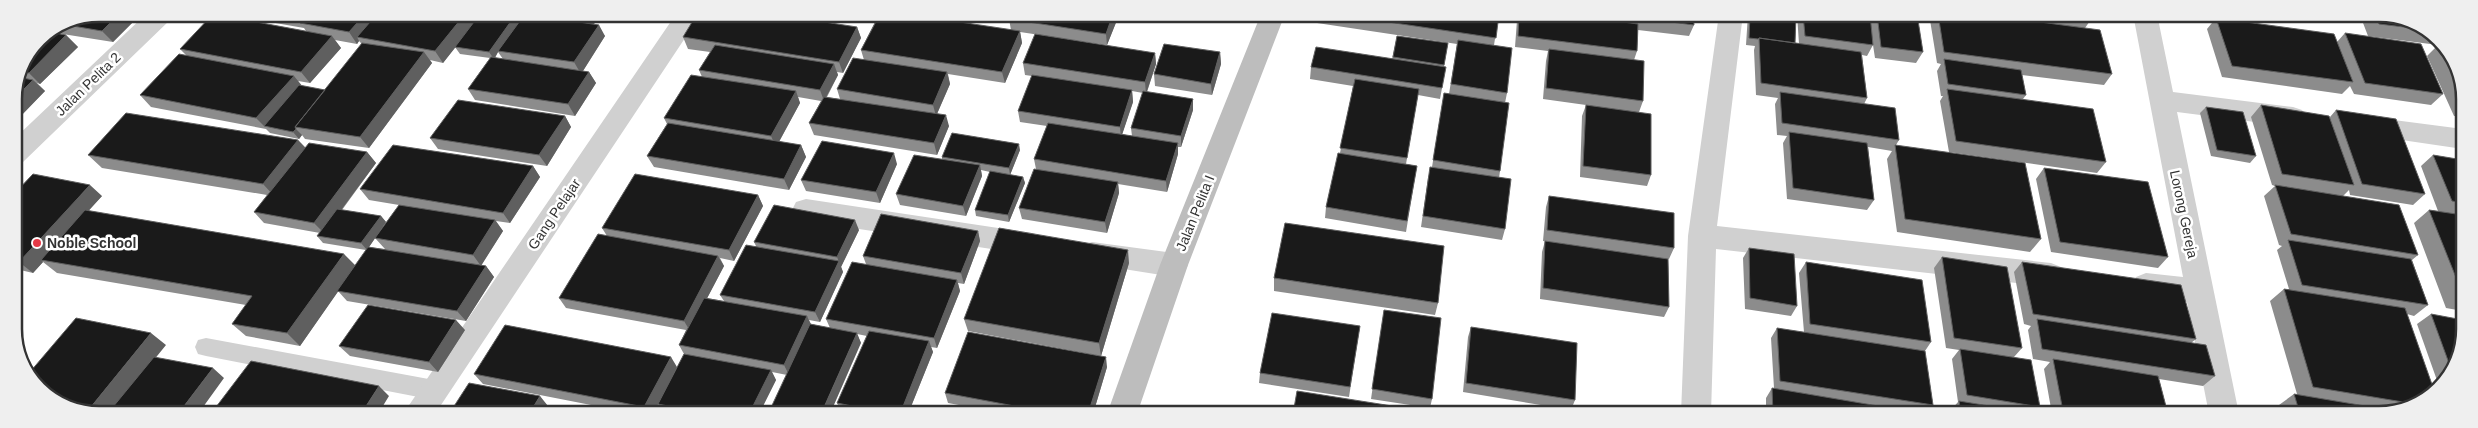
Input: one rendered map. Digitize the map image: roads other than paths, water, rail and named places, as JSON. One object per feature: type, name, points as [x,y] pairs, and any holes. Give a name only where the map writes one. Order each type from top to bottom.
[{"type":"street","name":"Jalan Pelita 2","points":[[22,147],[153,22]]},
{"type":"street","name":"Gang Pelajar","points":[[423,406],[685,22]]},
{"type":"street","name":"Jalan Pelita I","points":[[1125,406],[1174,265],[1271,22]]},
{"type":"street","points":[[1696,406],[1702,236],[1730,22]]},
{"type":"street","name":"Lorong Gereja","points":[[2146,22],[2222,406]]},
{"type":"street","points":[[2161,100],[2456,138]]},
{"type":"street","points":[[806,210],[1174,265]]},
{"type":"street","points":[[1702,236],[2073,277]]},
{"type":"street","points":[[2122,282],[2200,291]]},
{"type":"lane","points":[[206,347],[434,390]]},
{"type":"place","name":"Noble School","points":[[37,243]]}]
